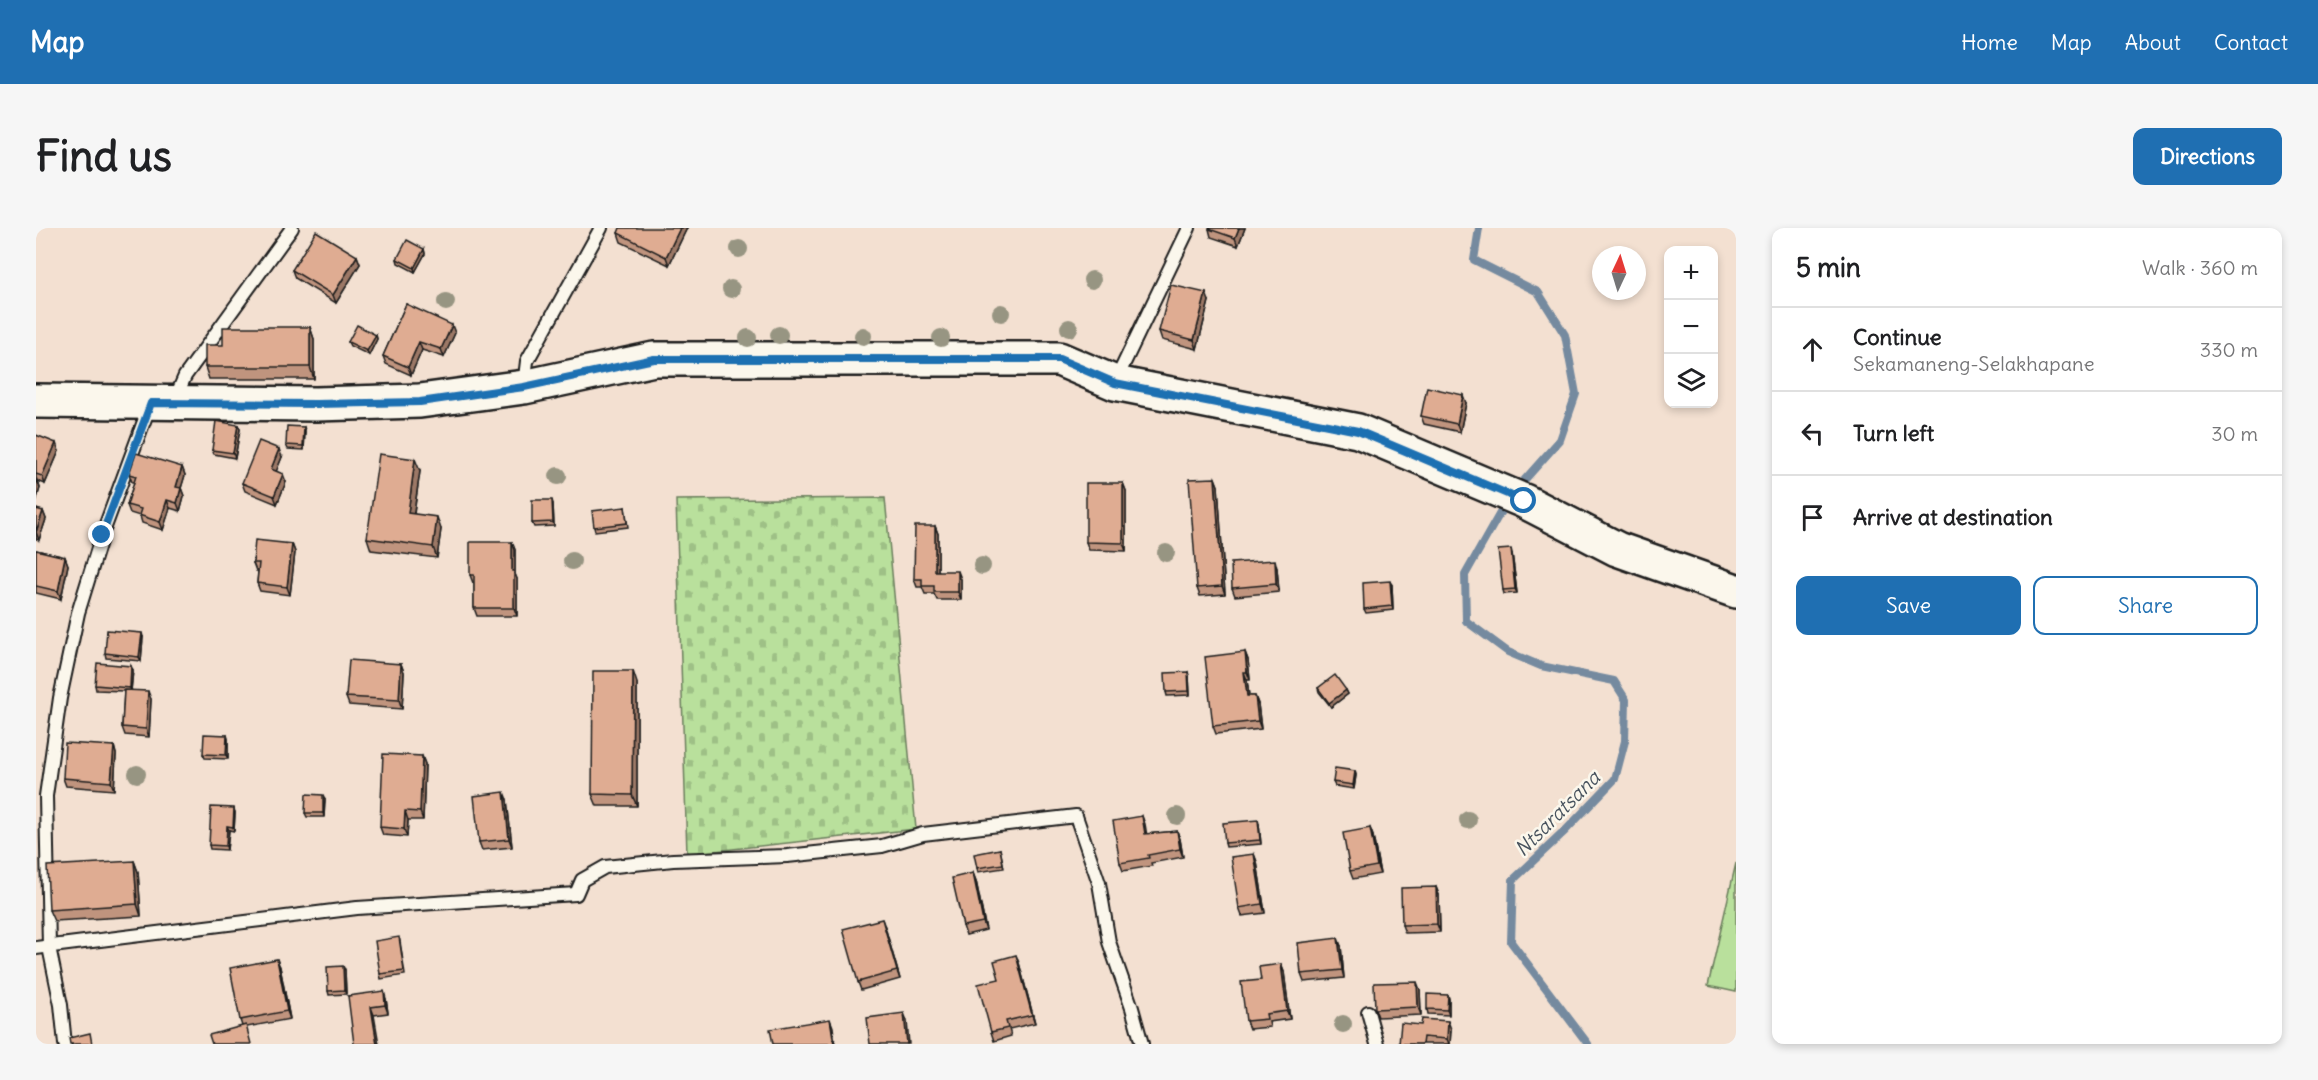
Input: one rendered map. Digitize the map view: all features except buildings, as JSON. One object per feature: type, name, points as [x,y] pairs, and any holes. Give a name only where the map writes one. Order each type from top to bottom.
[{"type":"street","points":[[36,401],[316,404],[420,402],[524,387],[654,359],[792,357],[1059,359],[1115,383],[1358,431],[1524,501],[1617,549],[1736,591]]},
{"type":"lane","points":[[65,1044],[61,1005],[49,947],[41,810],[60,698],[78,613],[102,535],[162,403],[185,376],[292,228]]},
{"type":"lane","points":[[524,387],[527,361],[601,228]]},
{"type":"lane","points":[[1115,383],[1189,228]]},
{"type":"lane","points":[[36,948],[357,908],[576,894],[582,880],[605,867],[673,861],[787,856],[882,846],[923,834],[1076,816],[1099,883],[1109,942],[1142,1044]]},
{"type":"lane","points":[[1368,1012],[1377,1044]]},
{"type":"green space","points":[[885,498],[916,829],[687,854],[676,500]]},
{"type":"green space","points":[[1736,863],[1736,992],[1708,986]]},
{"type":"waterway","name":"Ntsaratsana","points":[[1479,228],[1474,260],[1538,292],[1565,335],[1576,394],[1560,440],[1520,485]]},
{"type":"waterway","name":"Ntsaratsana","points":[[1500,513],[1465,575],[1466,621],[1508,652],[1541,666],[1614,681],[1626,700],[1625,741],[1615,779],[1513,880],[1511,942],[1588,1044]]},
{"type":"route","points":[[102,535],[151,403],[420,402],[524,387],[654,359],[792,357],[1059,359],[1115,383],[1358,431],[1524,501]]}]
